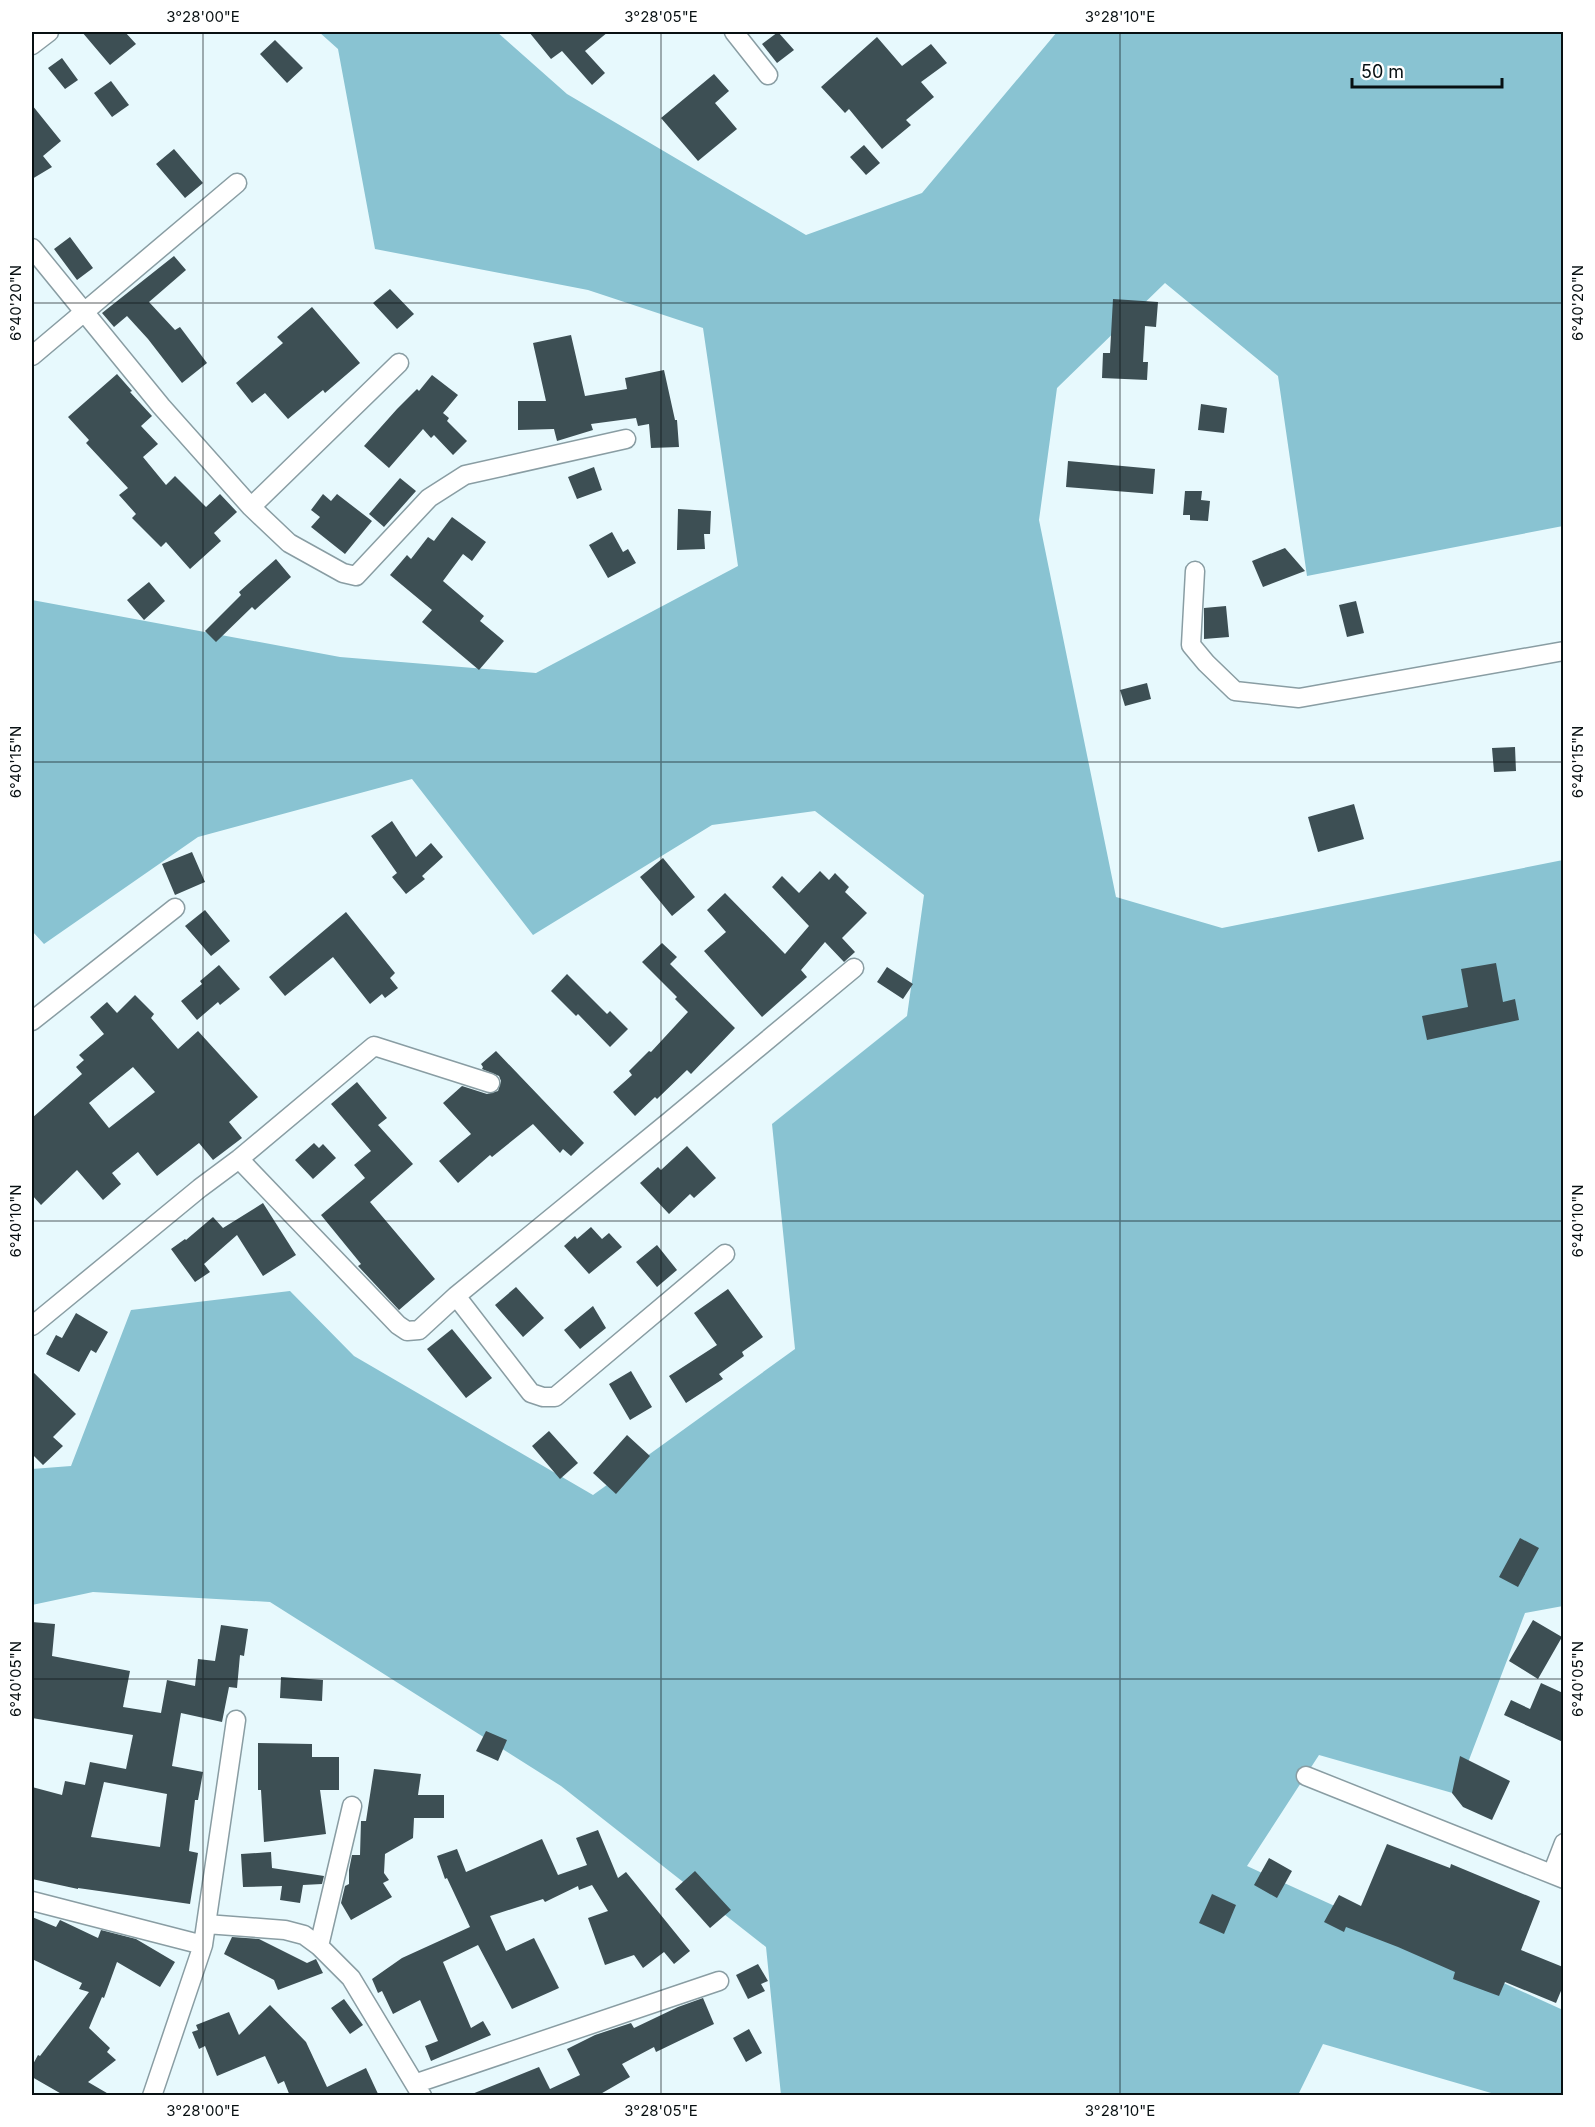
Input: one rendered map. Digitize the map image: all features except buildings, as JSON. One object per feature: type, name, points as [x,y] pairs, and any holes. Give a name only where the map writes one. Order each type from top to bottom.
[{"type":"street","points":[[32,45],[49,32]]},
{"type":"street","points":[[734,32],[768,75]]},
{"type":"street","points":[[32,356],[237,183]]},
{"type":"street","points":[[32,248],[161,406],[250,507],[289,543],[343,573],[356,576],[429,498],[465,475],[626,439]]},
{"type":"street","points":[[250,507],[399,363]]},
{"type":"street","points":[[1195,571],[1191,645],[1235,691],[1299,698],[1563,651]]},
{"type":"street","points":[[32,1021],[175,908]]},
{"type":"street","points":[[239,1159],[398,1325],[407,1330],[419,1330],[456,1296],[854,968]]},
{"type":"street","points":[[32,1326],[200,1188],[239,1159],[374,1046],[490,1083]]},
{"type":"street","points":[[456,1296],[531,1393],[543,1397],[555,1397],[725,1254]]},
{"type":"street","points":[[152,2096],[203,1945],[236,1720]]},
{"type":"street","points":[[1306,1776],[1558,1876],[1563,1842]]},
{"type":"street","points":[[319,1946],[352,1806]]},
{"type":"street","points":[[32,1901],[203,1945]]},
{"type":"street","points":[[206,1924],[285,1930],[304,1935],[319,1946],[351,1978],[419,2089],[719,1980]]},
{"type":"shaded area","points":[[319,32],[497,32],[567,94],[806,235],[922,193],[1057,32],[1563,32],[1563,526],[1307,576],[1278,376],[1165,283],[1057,388],[1039,520],[1116,897],[1222,928],[1563,860],[1563,1606],[1525,1613],[1456,1794],[1319,1755],[1247,1866],[1563,2010],[1563,2095],[1498,2095],[1323,2044],[1298,2095],[781,2095],[766,1947],[561,1786],[270,1602],[93,1592],[32,1605],[32,1469],[71,1466],[131,1310],[290,1291],[354,1356],[593,1495],[795,1349],[772,1124],[907,1016],[924,895],[815,811],[712,825],[533,935],[412,779],[198,837],[44,944],[32,931],[32,600],[340,657],[536,673],[738,566],[703,328],[588,290],[375,249],[338,49]]}]
